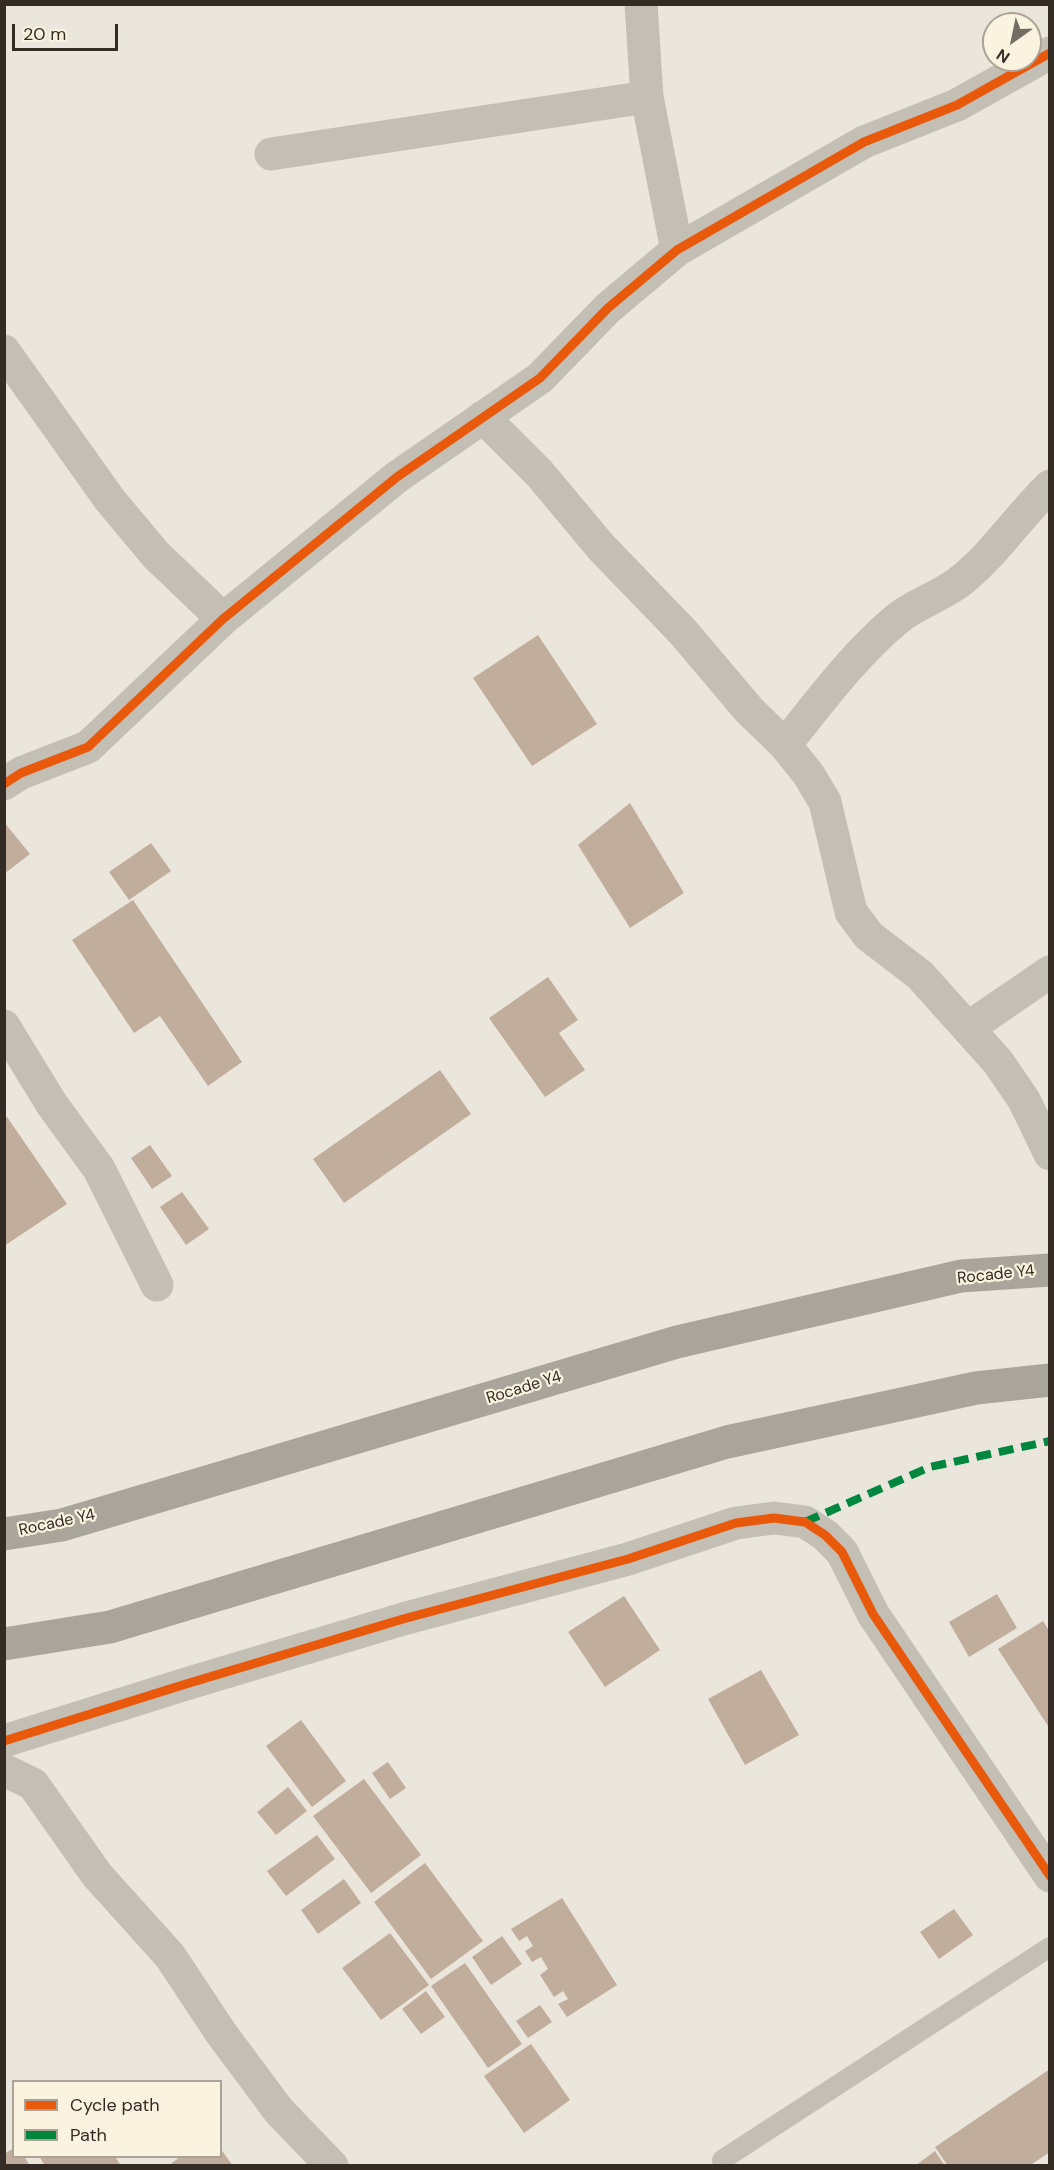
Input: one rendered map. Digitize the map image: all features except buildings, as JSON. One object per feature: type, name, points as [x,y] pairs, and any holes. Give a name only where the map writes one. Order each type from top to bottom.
[{"type":"highway","name":"Rocade Y4","points":[[4,1534],[62,1525],[677,1342],[961,1276],[1050,1270]]},
{"type":"highway","points":[[4,1644],[110,1627],[727,1442],[976,1388],[1050,1380]]},
{"type":"street","points":[[641,4],[647,97],[677,250]]},
{"type":"street","points":[[4,784],[21,773],[88,747],[223,619],[397,477],[540,378],[608,308],[677,250],[864,142],[957,105],[1050,53]]},
{"type":"street","points":[[271,154],[647,97]]},
{"type":"street","points":[[4,351],[110,500],[156,555],[223,619]]},
{"type":"street","points":[[483,417],[540,474],[601,548],[683,632],[749,710],[786,745],[809,775],[825,802],[851,912],[869,936],[920,975],[999,1062],[1024,1100],[1050,1154]]},
{"type":"street","points":[[786,745],[850,663],[898,618],[962,580],[1000,543],[1035,500],[1050,486]]},
{"type":"street","points":[[968,1028],[1050,972]]},
{"type":"street","points":[[4,1026],[51,1103],[99,1169],[157,1286]]},
{"type":"street","points":[[4,1742],[392,1622],[628,1559],[736,1523],[774,1518],[805,1522],[825,1535],[842,1552],[886,1635],[1050,1876]]},
{"type":"street","points":[[4,1770],[33,1784],[97,1875],[170,1956],[221,2033],[279,2111],[332,2166]]},
{"type":"lane","points":[[722,2160],[1050,1947]]},
{"type":"marked path","points":[[805,1522],[930,1467],[1050,1441]]},
{"type":"cycle path","points":[[4,784],[21,773],[88,747],[223,619],[397,477],[540,378],[608,308],[677,250],[864,142],[957,105],[1050,53]]},
{"type":"cycle path","points":[[4,1741],[403,1619],[628,1559],[736,1523],[774,1518],[805,1522],[825,1535],[842,1552],[873,1614],[1050,1876]]}]
